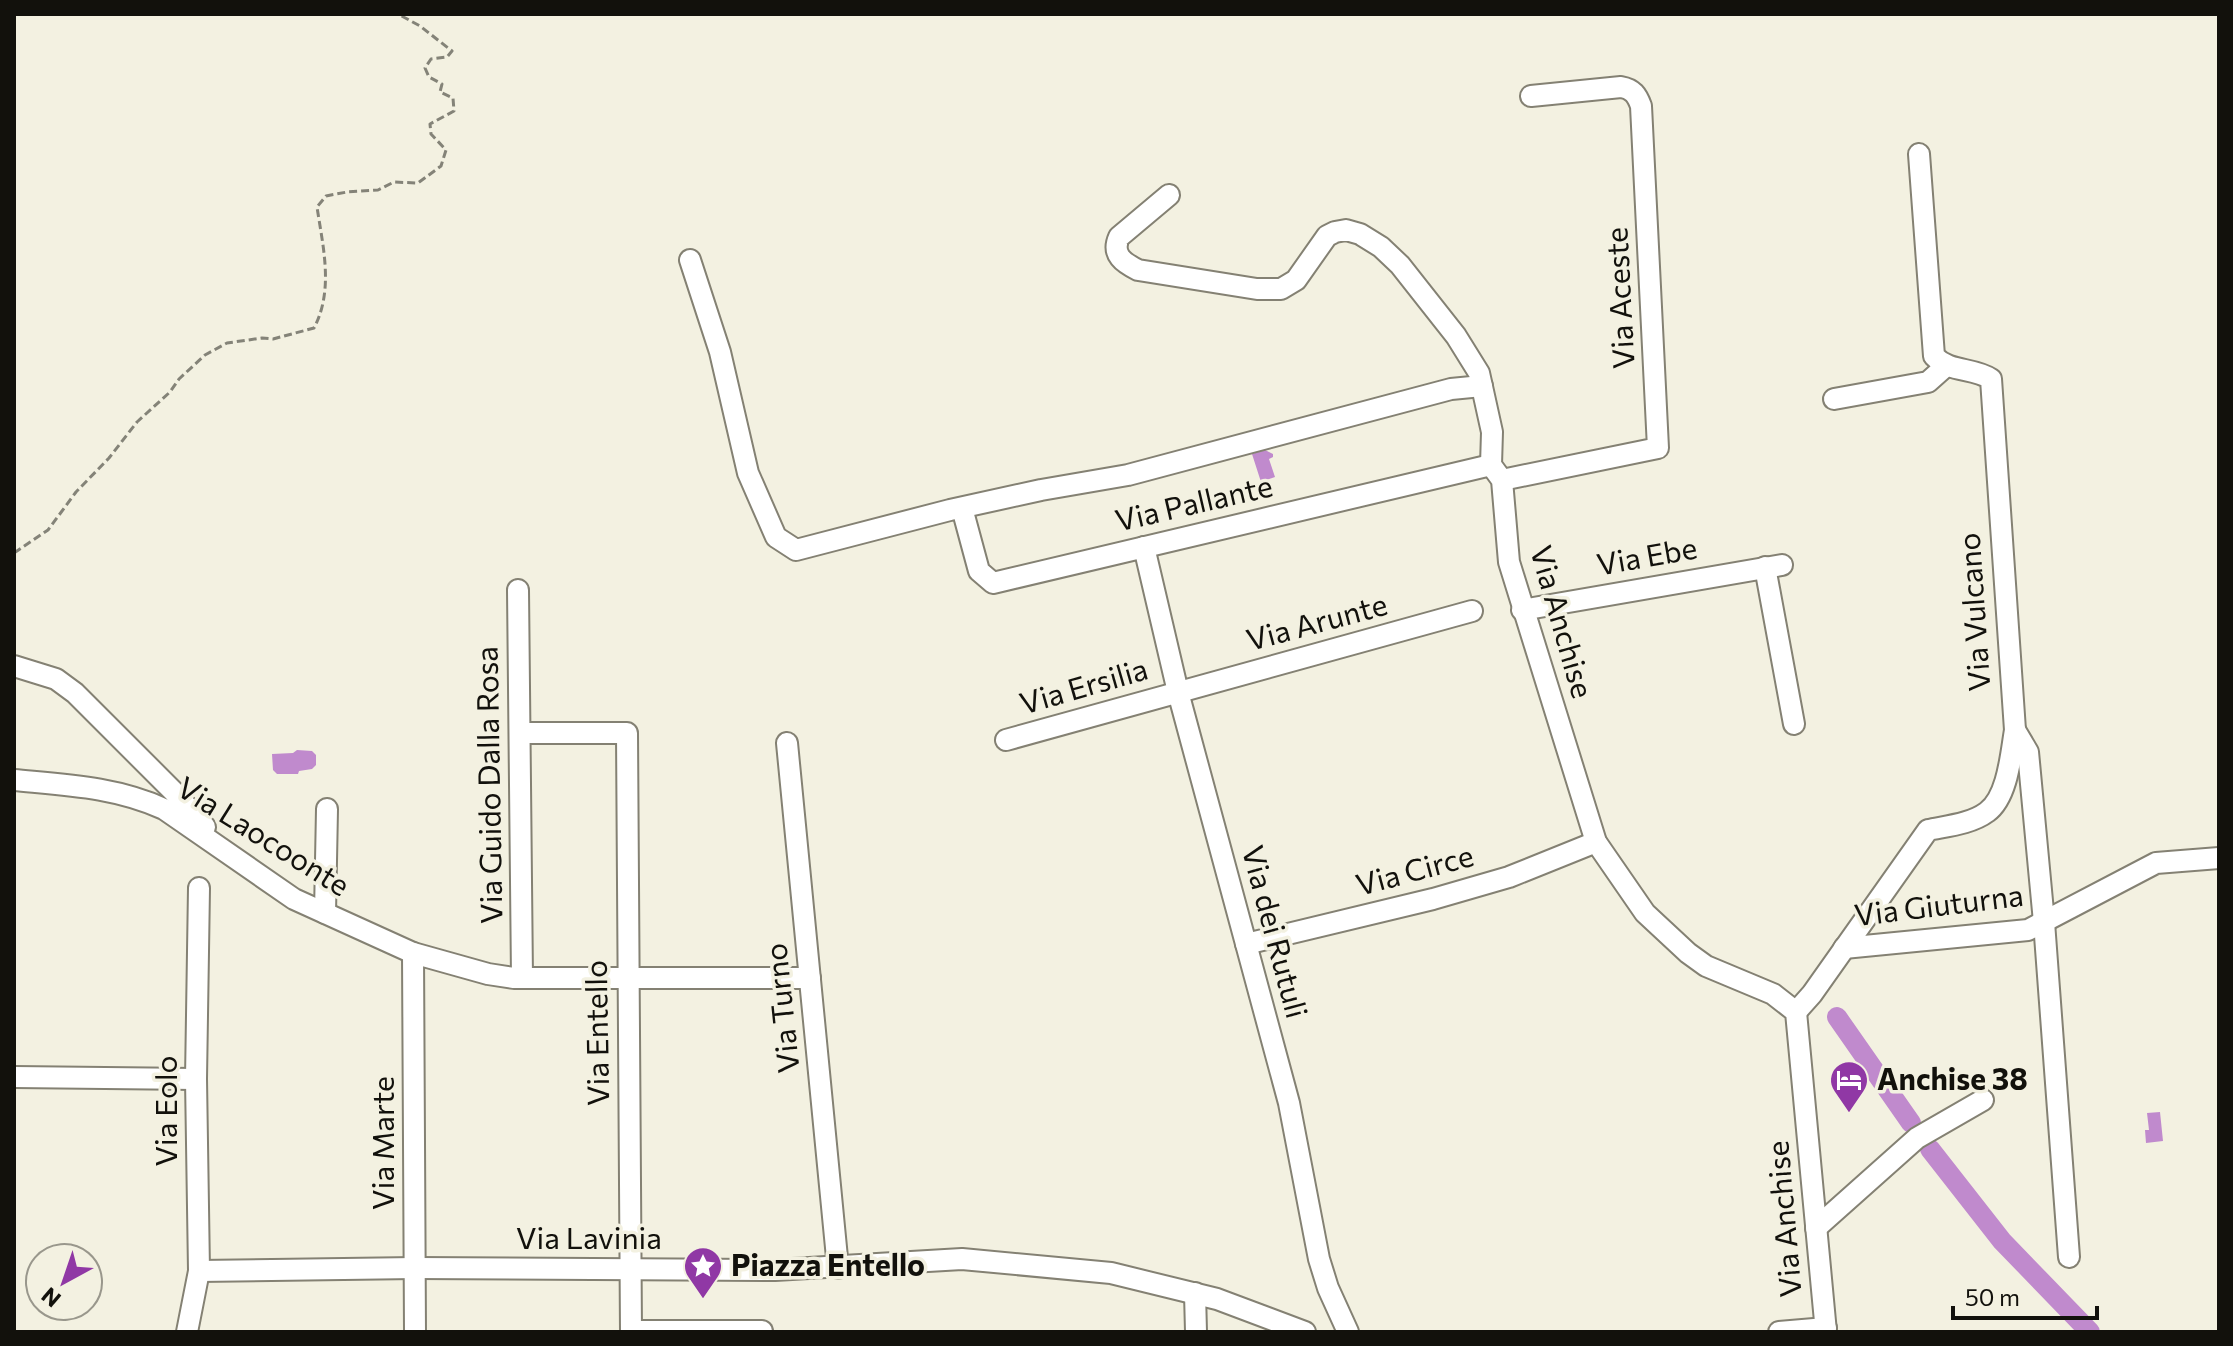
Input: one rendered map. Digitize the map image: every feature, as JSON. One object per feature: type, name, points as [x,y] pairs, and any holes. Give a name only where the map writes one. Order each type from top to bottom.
[{"type":"street","name":"Via Aceste","points":[[1496,472],[1658,448],[1641,106],[1634,92],[1621,87],[1531,96]]},
{"type":"street","points":[[1834,399],[1928,382],[1946,366],[1934,356],[1932,346],[1919,154]]},
{"type":"street","name":"Via Anchise","points":[[1169,195],[1119,237],[1117,253],[1127,265],[1138,270],[1257,289],[1281,289],[1296,280],[1327,236],[1346,230],[1360,234],[1381,247],[1400,265],[1456,336],[1479,373],[1492,432],[1509,562],[1596,842],[1645,913],[1688,953],[1706,966],[1773,994],[1796,1012],[1826,1330]]},
{"type":"street","points":[[690,260],[720,352],[748,473],[776,537],[796,550],[962,508],[1128,475],[1451,389],[1482,386]]},
{"type":"street","name":"Via Vulcano","points":[[1796,1012],[1928,830],[1964,823],[1988,812],[2004,785],[2015,730],[1991,379],[1973,371],[1946,366]]},
{"type":"street","name":"Via Pallante","points":[[962,508],[979,571],[993,583],[1144,547],[1496,472]]},
{"type":"street","name":"Via dei Rutuli","points":[[1144,547],[1178,692],[1289,1103],[1319,1259],[1348,1332]]},
{"type":"street","name":"Via Ebe","points":[[1522,610],[1773,566],[1794,724]]},
{"type":"street","name":"Via Guido Dalla Rosa","points":[[518,590],[522,978]]},
{"type":"street","name":"Via Arunte","points":[[1178,692],[1472,611]]},
{"type":"street","points":[[14,666],[56,679],[75,693],[174,792],[227,851]]},
{"type":"street","name":"Via Ersilia","points":[[1006,740],[1178,692]]},
{"type":"street","points":[[2015,730],[2028,752],[2069,1257]]},
{"type":"street","name":"Via Entello","points":[[520,733],[627,733],[631,1331]]},
{"type":"street","name":"Via Turno","points":[[787,743],[838,1268]]},
{"type":"street","name":"Via Laocoonte","points":[[14,780],[104,788],[147,801],[164,809],[294,899],[413,953],[488,974],[522,978],[810,978]]},
{"type":"street","points":[[325,913],[327,809]]},
{"type":"street","name":"Via Circe","points":[[1246,944],[1494,882],[1596,842]]},
{"type":"street","name":"Via Giuturna","points":[[1844,948],[2028,930],[2156,863],[2219,858]]},
{"type":"street","name":"Via Eolo","points":[[187,1332],[199,1271],[196,1079],[199,888]]},
{"type":"street","name":"Via Marte","points":[[413,953],[415,1332]]},
{"type":"street","points":[[14,1077],[196,1079]]},
{"type":"street","points":[[1816,1228],[1917,1138],[1983,1100]]},
{"type":"street","name":"Via Lavinia","points":[[199,1271],[838,1268],[962,1259],[1111,1273],[1217,1299],[1305,1332]]},
{"type":"street","points":[[1195,1293],[1196,1332]]},
{"type":"street","points":[[1779,1332],[1826,1330]]},
{"type":"street","points":[[631,1331],[762,1331]]},
{"type":"path","points":[[14,553],[48,530],[76,492],[109,458],[137,422],[205,355],[227,343],[273,339],[314,328],[322,312],[326,273],[317,207],[326,196],[378,190],[394,182],[418,183],[441,166],[446,150],[431,134],[430,124],[454,111],[453,98],[440,92],[442,84],[429,77],[425,68],[431,59],[447,57],[452,51],[420,26],[398,14]]},
{"type":"shaded area","points":[[1265,450],[1273,454],[1269,459],[1275,477],[1261,482],[1252,454]]},
{"type":"shaded area","points":[[312,751],[316,755],[316,765],[298,774],[277,774],[273,770],[272,754]]},
{"type":"shaded area","points":[[2160,1112],[2163,1141],[2146,1143],[2145,1130],[2149,1130],[2147,1113]]},
{"type":"waterway","points":[[1837,1017],[1911,1123]]},
{"type":"waterway","points":[[1930,1149],[2002,1241],[2090,1332]]},
{"type":"place","name":"Anchise 38","points":[[1849,1114]]},
{"type":"place","name":"Piazza Entello","points":[[703,1300]]}]
